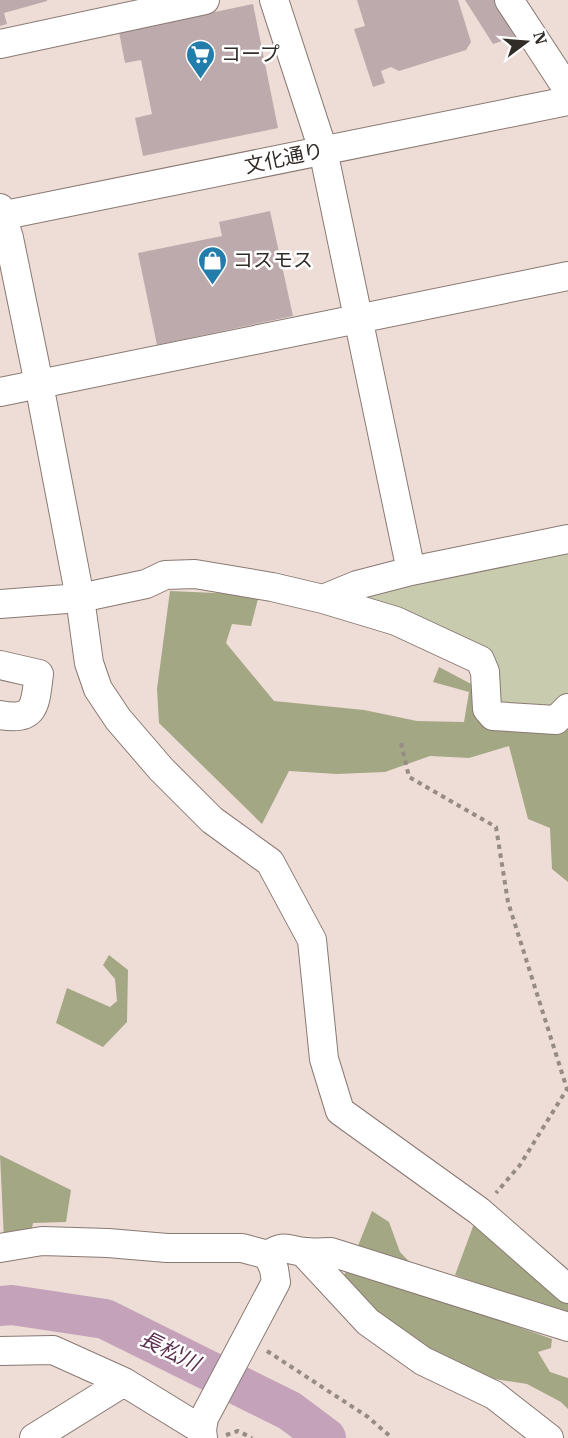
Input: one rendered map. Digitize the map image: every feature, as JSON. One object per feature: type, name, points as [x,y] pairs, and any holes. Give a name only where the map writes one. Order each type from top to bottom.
[{"type":"street","points":[[0,44],[112,9],[205,0]]},
{"type":"street","points":[[274,0],[323,150],[360,318],[411,571]]},
{"type":"street","points":[[509,0],[568,90]]},
{"type":"street","name":"文化通り","points":[[1,213],[568,101]]},
{"type":"street","points":[[1,213],[9,238],[39,384],[80,598],[89,663],[98,689],[118,719],[161,769],[212,820],[270,862],[312,940],[324,1059],[340,1111],[479,1211],[568,1289]]},
{"type":"street","points":[[0,392],[568,276]]},
{"type":"street","points":[[323,599],[357,585],[411,571],[568,539]]},
{"type":"street","points":[[0,604],[80,598],[146,584],[165,575],[195,574],[272,587],[323,599],[396,621],[480,660],[485,672],[487,709],[493,716],[556,720],[568,708]]},
{"type":"street","points":[[0,665],[39,674],[35,703],[27,713],[15,718],[0,716]]},
{"type":"street","points":[[0,1248],[42,1241],[86,1242],[167,1248],[242,1248],[268,1255]]},
{"type":"street","points":[[268,1255],[275,1250],[288,1247],[303,1252],[331,1252],[568,1327]]},
{"type":"street","points":[[303,1252],[368,1322],[423,1361],[494,1395],[549,1438]]},
{"type":"street","points":[[0,1351],[53,1350],[124,1382],[206,1431],[243,1342],[276,1282],[268,1255]]},
{"type":"street","points":[[34,1438],[124,1382]]},
{"type":"path","points":[[400,743],[409,777],[496,827],[508,902],[567,1089],[520,1165],[479,1211]]},
{"type":"path","points":[[243,1342],[368,1417],[392,1438]]},
{"type":"path","points":[[206,1431],[238,1431],[252,1438]]},
{"type":"green space","points":[[568,549],[568,695],[548,715],[499,710],[494,667],[368,604],[367,591]]},
{"type":"green space","points":[[170,591],[259,595],[251,626],[232,624],[226,643],[274,701],[364,710],[417,721],[464,722],[469,692],[433,682],[439,667],[477,687],[493,724],[568,729],[568,882],[552,869],[550,828],[528,819],[509,746],[469,758],[430,756],[385,772],[337,774],[289,771],[262,824],[159,723],[157,689]]},
{"type":"green space","points":[[109,955],[128,970],[127,1022],[103,1047],[56,1023],[67,988],[110,1007],[117,1001],[115,979],[103,965]]},
{"type":"green space","points":[[0,1155],[71,1190],[66,1222],[33,1223],[31,1234],[4,1240]]},
{"type":"green space","points":[[372,1211],[389,1222],[400,1252],[447,1301],[552,1339],[551,1348],[538,1352],[550,1372],[568,1378],[568,1409],[561,1402],[527,1384],[488,1378],[430,1354],[340,1280],[349,1268]]},
{"type":"green space","points":[[475,1221],[568,1301],[568,1317],[455,1275]]},
{"type":"building","points":[[0,0],[47,1],[4,13],[7,24],[0,26]]},
{"type":"building","points":[[357,0],[458,0],[471,42],[466,50],[399,71],[391,67],[381,71],[385,83],[373,87],[354,29],[365,26]]},
{"type":"building","points":[[465,0],[498,0],[520,35],[493,44]]},
{"type":"building","points":[[253,4],[278,128],[143,156],[135,118],[152,114],[141,60],[125,63],[119,32]]},
{"type":"building","points":[[270,211],[293,316],[157,345],[138,253],[222,236],[219,222]]},
{"type":"waterway","name":"長松川","points":[[0,1306],[12,1305],[105,1319],[290,1411],[326,1438]]},
{"type":"place","name":"コープ","points":[[200,80]]},
{"type":"place","name":"コスモス","points":[[212,286]]}]
